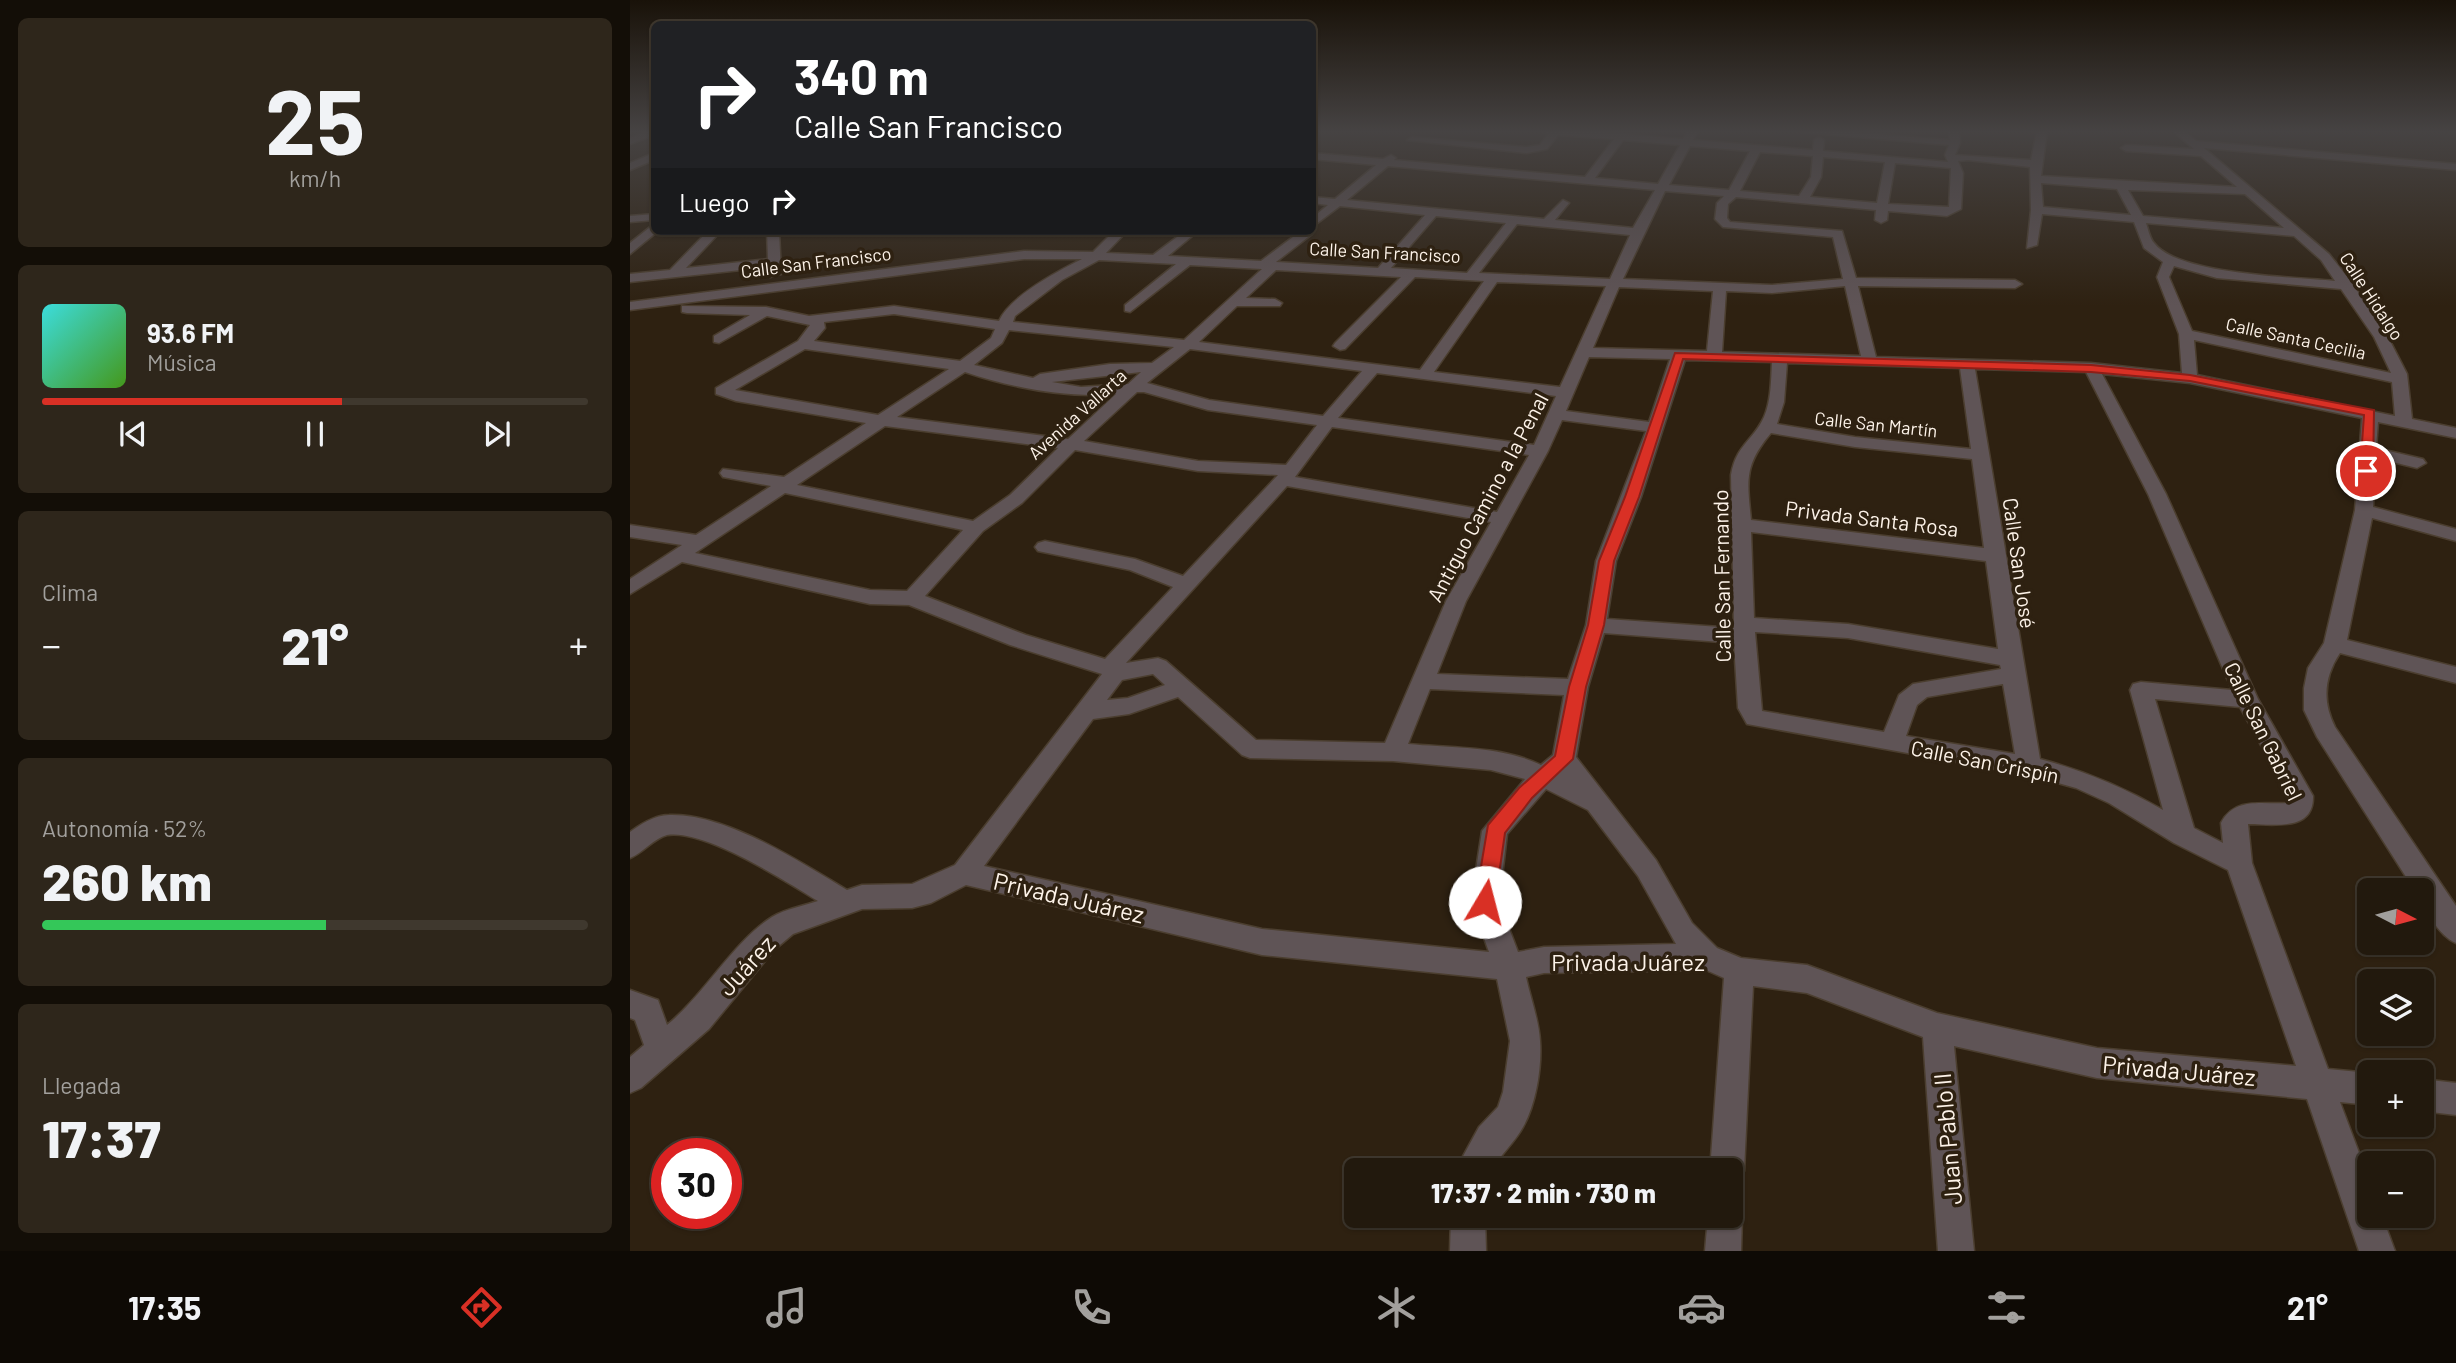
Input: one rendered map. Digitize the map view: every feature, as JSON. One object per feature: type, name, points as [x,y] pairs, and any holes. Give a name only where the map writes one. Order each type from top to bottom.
[{"type":"street","points":[[1316,221],[1351,189]]},
{"type":"street","name":"Antiguo Camino a la Penal","points":[[1393,752],[1456,601],[1558,415],[1637,232],[1661,189]]},
{"type":"street","points":[[1665,189],[1802,201],[1881,214],[1945,213],[1955,209],[1958,189]]},
{"type":"street","points":[[1735,189],[1724,200],[1722,208],[1721,219],[1727,225],[1820,230],[1838,234],[1870,362]]},
{"type":"street","points":[[1802,201],[1809,189]]},
{"type":"street","points":[[1881,214],[1884,189]]},
{"type":"street","points":[[2031,245],[2037,210],[2037,189]]},
{"type":"street","points":[[2123,189],[2139,219],[2148,245],[2170,261],[2217,274],[2347,286]]},
{"type":"street","points":[[2208,189],[2249,191]]},
{"type":"street","name":"Calle Hidalgo","points":[[2249,191],[2325,257],[2347,286],[2381,337],[2399,379],[2404,420]]},
{"type":"street","points":[[1316,200],[1637,232]]},
{"type":"street","points":[[1547,223],[1563,203]]},
{"type":"street","points":[[2037,210],[2298,233]]},
{"type":"street","points":[[1382,271],[1433,212]]},
{"type":"street","points":[[1944,231],[1945,213]]},
{"type":"street","points":[[630,219],[651,217]]},
{"type":"street","points":[[1470,277],[1514,220]]},
{"type":"street","points":[[630,250],[651,231]]},
{"type":"street","points":[[636,308],[711,235]]},
{"type":"street","points":[[773,235],[776,262],[774,286]]},
{"type":"street","points":[[1062,255],[1114,235]]},
{"type":"street","points":[[630,588],[878,420],[963,366],[997,340],[1009,314],[1057,277],[1096,256],[1117,235]]},
{"type":"street","points":[[1156,259],[1187,235]]},
{"type":"street","name":"Avenida Vallarta","points":[[912,598],[976,527],[1016,499],[1070,444],[1156,367],[1188,344],[1303,235]]},
{"type":"street","name":"Calle San Francisco","points":[[636,308],[774,286],[1024,255],[1096,256],[1720,288],[1789,289],[1849,282],[2015,284]]},
{"type":"street","points":[[1129,308],[1187,261]]},
{"type":"street","points":[[2170,261],[2163,277],[2186,334],[2190,378]]},
{"type":"street","points":[[630,278],[776,262]]},
{"type":"street","points":[[1340,346],[1412,273]]},
{"type":"street","points":[[1424,375],[1493,278]]},
{"type":"street","points":[[1714,356],[1720,288]]},
{"type":"street","points":[[1234,302],[1275,303]]},
{"type":"street","points":[[636,308],[766,311],[817,323],[818,328],[803,344],[724,386],[722,391],[736,397],[878,420],[1070,444],[1198,466],[1224,476],[1283,478],[1501,517]]},
{"type":"street","points":[[809,320],[894,310],[1071,330],[1108,337],[1188,344],[1567,393]]},
{"type":"street","points":[[719,339],[766,311]]},
{"type":"street","name":"Calle Santa Cecilia","points":[[2186,334],[2399,379]]},
{"type":"street","points":[[1083,372],[1108,337]]},
{"type":"street","points":[[803,344],[963,366],[990,375],[1030,380],[1081,392],[1137,386],[1199,403],[1540,451]]},
{"type":"street","points":[[1586,352],[2091,369],[2190,378],[2404,420],[2456,433]]},
{"type":"street","points":[[1480,1158],[1491,1139],[1511,1117],[1519,1092],[1525,1041],[1508,967],[1485,902],[1495,831],[1543,777],[1564,759],[1577,687],[1596,625],[1606,561],[1632,497],[1679,355]]},
{"type":"street","name":"Calle San Fernando","points":[[1755,718],[1749,708],[1743,630],[1742,525],[1738,501],[1744,455],[1755,437],[1767,427],[1776,406],[1780,358]]},
{"type":"street","name":"Calle San José","points":[[1967,366],[1997,556],[2011,667],[2029,766]]},
{"type":"street","points":[[1030,380],[1083,372],[1156,367]]},
{"type":"street","points":[[964,873],[1086,711],[1133,640],[1283,478],[1374,368]]},
{"type":"street","name":"Calle San Gabriel","points":[[2091,369],[2158,494],[2247,699],[2301,796],[2301,807],[2294,814],[2242,814],[2234,823],[2239,863],[2377,1251]]},
{"type":"street","points":[[2370,413],[2364,510],[2335,643],[2319,668],[2315,710],[2325,731],[2455,926]]},
{"type":"street","points":[[1558,415],[1653,427]]},
{"type":"street","name":"Calle San Martín","points":[[1767,427],[1844,441],[1982,455]]},
{"type":"street","points":[[2367,451],[2417,463]]},
{"type":"street","points":[[729,473],[976,527]]},
{"type":"street","points":[[2364,510],[2456,535]]},
{"type":"street","name":"Privada Santa Rosa","points":[[1742,525],[1997,556]]},
{"type":"street","points":[[630,531],[701,542]]},
{"type":"street","points":[[1045,547],[1136,565],[1185,584]]},
{"type":"street","points":[[680,556],[870,597],[912,598],[1017,640],[1112,670],[1158,666]]},
{"type":"street","points":[[1596,625],[1848,631],[2011,667]]},
{"type":"street","points":[[1133,640],[1237,741],[1250,749],[1393,752],[1491,761],[1523,767],[1595,802]]},
{"type":"street","points":[[2335,643],[2456,676]]},
{"type":"street","points":[[1892,743],[1908,701],[1921,690],[2011,667]]},
{"type":"street","points":[[1423,681],[1577,687]]},
{"type":"street","points":[[1086,711],[1129,706],[1184,687]]},
{"type":"street","points":[[2183,835],[2141,690],[2247,699]]},
{"type":"street","name":"Calle San Crispín","points":[[1755,718],[2029,766],[2082,780],[2118,796],[2183,835],[2239,863]]},
{"type":"street","points":[[1564,759],[1647,867],[1682,932],[1707,957]]},
{"type":"street","points":[[630,847],[656,828],[684,826],[728,841],[799,876],[845,903]]},
{"type":"street","name":"Juárez","points":[[630,1077],[704,1013],[772,933],[794,921],[873,895],[912,896],[931,891],[964,873]]},
{"type":"street","name":"Privada Juárez","points":[[964,873],[1262,942],[1508,967],[1544,960],[1707,957],[1739,971],[1807,979],[1937,1028],[2096,1063],[2357,1087]]},
{"type":"street","points":[[1728,1158],[1739,971]]},
{"type":"street","points":[[630,1003],[648,1010],[661,1051]]},
{"type":"street","name":"Juan Pablo II","points":[[1937,1028],[1956,1251]]},
{"type":"street","points":[[2434,1096],[2456,1099]]},
{"type":"street","points":[[1468,1228],[1468,1251]]},
{"type":"street","points":[[1723,1251],[1724,1228]]},
{"type":"route","points":[[1485,902],[1495,831],[1526,793],[1564,759],[1577,687],[1596,625],[1606,561],[1632,497],[1679,355],[2091,369],[2190,378],[2370,413],[2366,471]]}]
